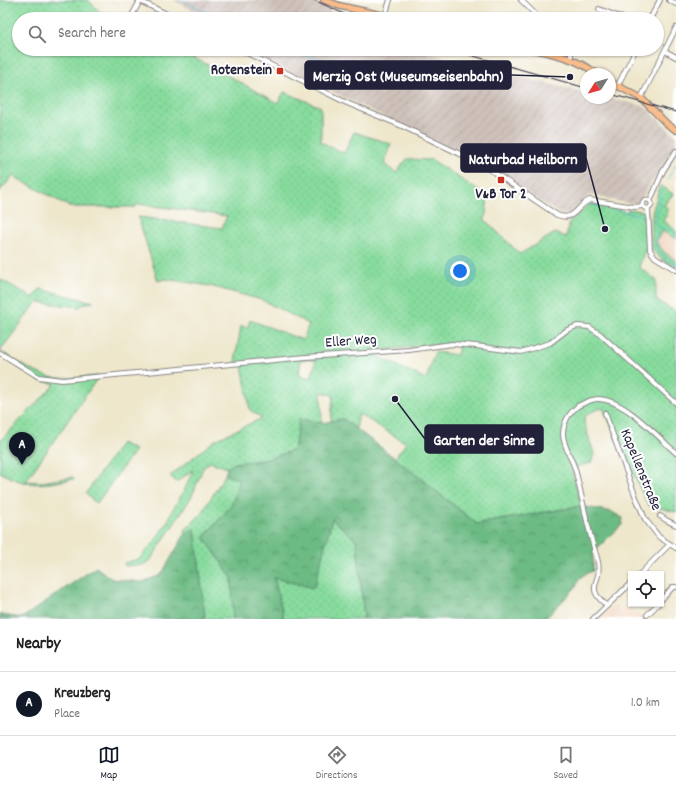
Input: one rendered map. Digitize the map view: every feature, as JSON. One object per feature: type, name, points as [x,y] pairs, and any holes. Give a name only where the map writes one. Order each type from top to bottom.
[{"type":"main road","points":[[324,0],[370,12]]},
{"type":"main road","points":[[559,56],[571,59],[589,68]]},
{"type":"main road","points":[[617,86],[640,98],[648,104],[667,124],[676,130]]},
{"type":"street","points":[[133,12],[139,0],[163,12]]},
{"type":"street","points":[[386,12],[390,0]]},
{"type":"street","points":[[521,0],[533,12]]},
{"type":"street","points":[[653,12],[659,0]]},
{"type":"street","points":[[669,0],[676,4]]},
{"type":"street","points":[[599,9],[607,12]]},
{"type":"street","points":[[676,28],[665,51],[676,57]]},
{"type":"street","points":[[253,56],[347,103],[402,126],[483,165],[549,210],[562,217],[568,217],[574,214],[587,201],[590,200],[635,207],[642,206],[645,209],[648,209]]},
{"type":"street","points":[[617,86],[632,56]]},
{"type":"street","points":[[640,98],[662,56]]},
{"type":"street","points":[[676,151],[663,172],[650,201],[651,206],[648,209],[650,250],[655,257],[676,270]]},
{"type":"street","points":[[642,206],[644,201],[650,201]]},
{"type":"street","name":"Eller Weg","points":[[0,353],[39,377],[69,380],[306,357],[409,350],[452,344],[521,352],[550,343],[573,328],[584,326],[594,330],[604,337],[676,403]]},
{"type":"street","points":[[607,606],[595,590],[598,562],[587,524],[576,476],[564,440],[566,420],[580,405],[594,399],[603,400],[620,406],[632,414],[676,453]]},
{"type":"street","name":"Kapellenstraße","points":[[605,413],[641,510],[655,533],[676,548]]},
{"type":"street","points":[[660,516],[676,525]]},
{"type":"street","points":[[643,571],[670,544]]},
{"type":"street","points":[[593,619],[628,586]]},
{"type":"street","points":[[664,597],[676,587]]},
{"type":"street","points":[[647,615],[655,607]]},
{"type":"shaded area","points":[[173,0],[309,0],[332,12],[196,12]]},
{"type":"shaded area","points":[[258,56],[439,56],[580,92],[580,104],[616,104],[616,100],[644,106],[676,136],[676,145],[638,203],[626,203],[591,195],[567,215],[560,214],[486,166]]},
{"type":"shaded area","points":[[662,231],[676,239],[676,261],[664,252],[656,242]]},
{"type":"shaded area","points":[[628,604],[628,607],[631,607],[642,619],[597,619],[614,605],[620,611]]},
{"type":"green space","points":[[0,0],[88,0],[100,12],[12,12],[12,56],[190,56],[278,103],[284,92],[321,107],[321,142],[344,153],[354,132],[391,144],[384,164],[396,173],[407,159],[432,160],[488,197],[485,220],[520,254],[555,233],[566,237],[570,221],[590,203],[627,212],[628,209],[646,212],[648,250],[645,250],[639,267],[656,280],[656,300],[676,312],[676,512],[648,505],[603,408],[593,411],[585,416],[584,422],[594,454],[591,463],[579,466],[572,471],[581,506],[477,524],[395,458],[406,443],[359,414],[356,429],[343,419],[331,421],[333,395],[321,392],[322,423],[299,419],[295,450],[264,460],[235,463],[227,468],[210,462],[203,468],[192,496],[150,561],[142,565],[125,566],[124,563],[139,559],[155,541],[169,519],[193,470],[176,482],[170,476],[215,440],[262,418],[250,410],[242,365],[235,361],[241,326],[248,327],[250,320],[303,340],[309,324],[262,300],[210,286],[165,279],[158,281],[138,217],[222,228],[227,216],[139,204],[135,207],[70,207],[13,176],[0,191]],"holes":[[[430,345],[459,345],[457,355],[435,352],[426,379],[377,356],[375,351]],[[301,359],[316,360],[311,378],[299,375]]]},
{"type":"green space","points":[[660,186],[673,194],[664,205],[669,209],[666,213],[668,214],[663,220],[676,231],[676,239],[662,231],[656,242],[664,252],[676,261],[676,268],[658,256],[651,247],[652,213]]},
{"type":"green space","points":[[0,279],[33,298],[40,289],[94,302],[86,303],[79,307],[37,302],[0,350]]},
{"type":"green space","points":[[3,353],[30,369],[50,377],[68,378],[99,376],[26,481],[42,482],[73,477],[75,479],[36,484],[19,481],[0,472],[0,441],[55,384],[39,380],[18,367]]},
{"type":"green space","points":[[299,419],[322,423],[343,419],[395,458],[477,524],[581,506],[612,512],[623,518],[622,525],[593,552],[593,571],[582,576],[576,587],[545,619],[364,619],[357,541],[332,519],[314,588],[274,578],[284,619],[233,619],[232,578],[204,537],[231,506],[240,480],[225,475],[227,468],[235,463],[264,460],[294,450]]},
{"type":"green space","points":[[121,443],[135,450],[97,503],[86,493]]},
{"type":"green space","points":[[225,475],[240,480],[231,506],[204,537],[232,578],[233,619],[205,619],[195,529],[185,534],[185,530],[202,513]]},
{"type":"green space","points":[[332,518],[357,541],[364,619],[284,619],[274,578],[314,588]]},
{"type":"green space","points":[[195,528],[205,619],[0,619],[0,613],[2,615],[22,618],[96,567],[112,579],[142,582],[161,575],[185,534]]},
{"type":"waterway","points":[[182,0],[207,12]]},
{"type":"waterway","points":[[306,56],[345,63]]},
{"type":"waterway","points":[[667,180],[676,164]]},
{"type":"waterway","points":[[655,221],[662,191]]},
{"type":"waterway","points":[[588,204],[611,208],[645,217]]},
{"type":"waterway","points":[[653,221],[658,226],[656,241],[657,248],[664,256],[676,264]]},
{"type":"waterway","points":[[659,227],[672,231],[676,236]]},
{"type":"railway","points":[[314,0],[340,12]]},
{"type":"railway","points":[[474,56],[580,86]]},
{"type":"railway","points":[[616,96],[676,112]]},
{"type":"place","name":"Rotenstein","points":[[280,71]]},
{"type":"place","name":"Merzig Ost (Museumseisenbahn)","points":[[570,77]]},
{"type":"place","name":"V&B Tor 2","points":[[501,180]]},
{"type":"place","name":"Naturbad Heilborn","points":[[605,229]]},
{"type":"place","name":"Garten der Sinne","points":[[395,399]]},
{"type":"place","name":"Kreuzberg","points":[[22,465]]}]
